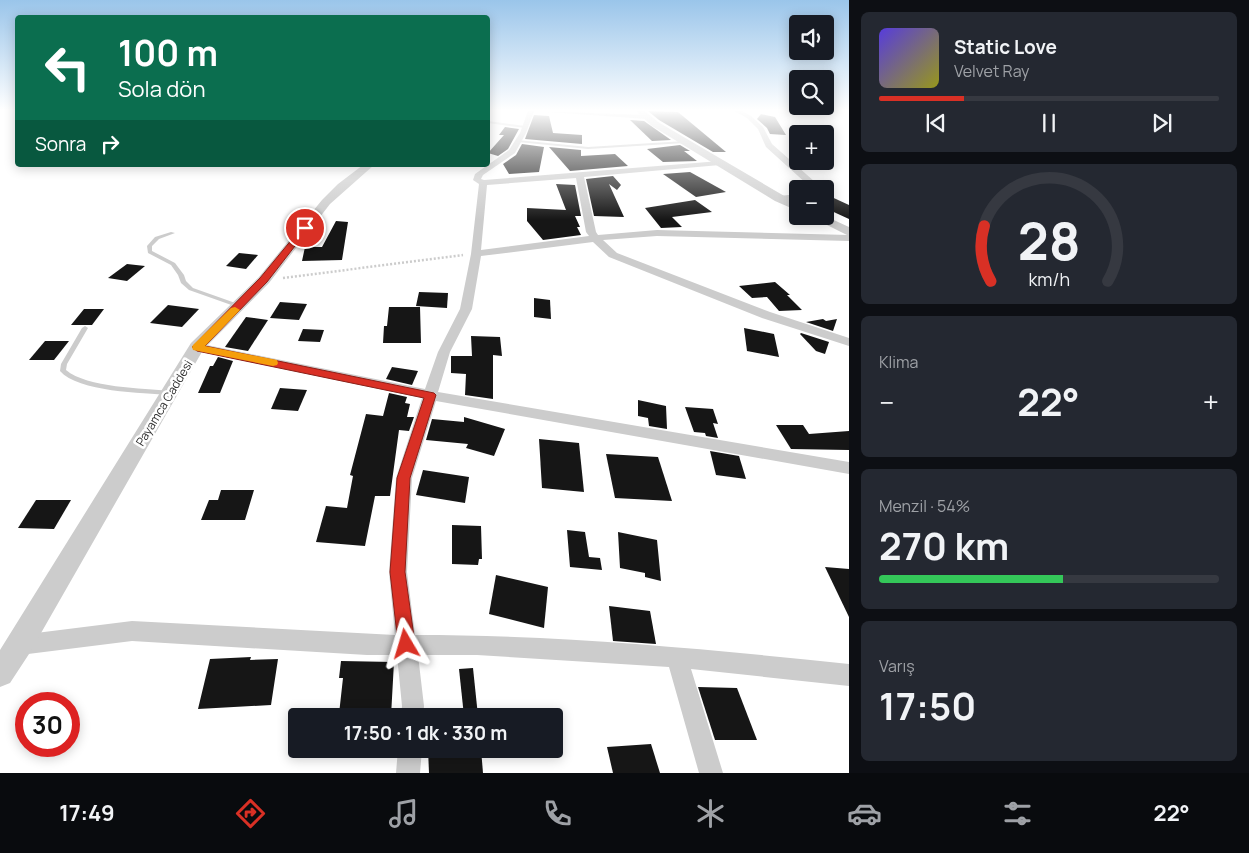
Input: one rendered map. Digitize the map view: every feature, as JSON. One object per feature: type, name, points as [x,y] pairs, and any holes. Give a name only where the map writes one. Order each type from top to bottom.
[{"type":"street","points":[[490,166],[512,151],[514,147]]},
{"type":"street","points":[[693,147],[789,204]]},
{"type":"street","points":[[771,147],[808,180]]},
{"type":"street","points":[[489,167],[479,174],[476,180],[483,183],[720,163]]},
{"type":"street","name":"Payamca Caddesi","points":[[0,673],[20,645],[197,347],[264,280],[326,202],[342,186],[366,167]]},
{"type":"street","points":[[580,175],[591,232],[613,256],[645,266],[766,315],[849,342]]},
{"type":"street","points":[[413,708],[398,572],[404,478],[444,352],[466,308],[476,254],[483,183]]},
{"type":"street","points":[[778,199],[789,197]]},
{"type":"street","points":[[834,225],[849,232]]},
{"type":"street","points":[[476,254],[596,238],[657,233],[849,238]]},
{"type":"street","points":[[197,347],[430,395],[849,468]]},
{"type":"street","points":[[20,645],[132,631],[367,645],[477,645],[678,657],[849,675]]},
{"type":"street","points":[[678,657],[711,773]]},
{"type":"street","points":[[408,773],[409,758]]},
{"type":"lane","points":[[579,147],[603,147]]},
{"type":"lane","points":[[173,233],[153,240],[149,246],[150,252],[173,264],[181,275],[183,282],[191,289],[239,306]]},
{"type":"lane","points":[[85,328],[64,364],[64,371],[69,378],[110,387],[170,393]]},
{"type":"path","points":[[264,280],[321,275],[476,254]]},
{"type":"building","points":[[493,147],[509,147],[498,156],[490,154]]},
{"type":"building","points":[[520,147],[544,147],[539,172],[509,174],[503,164],[516,155]]},
{"type":"building","points":[[549,147],[581,150],[581,156],[615,154],[628,166],[570,171]]},
{"type":"building","points":[[683,147],[690,151],[684,151],[697,161],[663,162],[647,149]]},
{"type":"building","points":[[705,147],[720,147],[726,152],[713,152]]},
{"type":"building","points":[[690,172],[726,192],[696,197],[663,174]]},
{"type":"building","points":[[613,176],[621,185],[617,190],[609,184],[624,217],[594,216],[586,179]]},
{"type":"building","points":[[556,184],[575,185],[581,216],[575,216],[581,235],[543,240],[527,221],[527,208],[566,210]]},
{"type":"building","points":[[834,198],[849,205],[849,219],[834,212]]},
{"type":"building","points":[[695,200],[712,212],[672,217],[682,227],[661,228],[645,208]]},
{"type":"building","points":[[336,221],[348,222],[342,260],[302,261],[305,247],[322,247]]},
{"type":"building","points":[[239,253],[258,255],[246,269],[226,266]]},
{"type":"building","points":[[127,264],[145,266],[127,281],[108,278]]},
{"type":"building","points":[[775,282],[790,295],[787,295],[802,310],[779,311],[767,297],[752,298],[739,286]]},
{"type":"building","points":[[419,292],[448,293],[447,308],[416,306]]},
{"type":"building","points":[[534,298],[550,300],[551,319],[534,317]]},
{"type":"building","points":[[280,302],[307,304],[299,320],[270,318]]},
{"type":"building","points":[[168,305],[199,309],[182,327],[150,323]]},
{"type":"building","points":[[389,307],[420,307],[421,343],[383,343],[384,326],[387,326]]},
{"type":"building","points":[[84,309],[104,309],[92,325],[71,325]]},
{"type":"building","points":[[246,317],[268,320],[248,351],[225,347]]},
{"type":"building","points":[[823,319],[826,321],[837,319],[833,331],[806,322]]},
{"type":"building","points":[[744,328],[774,334],[779,357],[747,351]]},
{"type":"building","points":[[303,329],[324,330],[320,342],[298,341]]},
{"type":"building","points":[[801,333],[829,342],[825,354],[816,351]]},
{"type":"building","points":[[471,336],[500,337],[502,356],[493,355],[493,399],[465,395],[466,374],[451,373],[451,356],[472,356]]},
{"type":"building","points":[[45,341],[69,341],[54,360],[29,360]]},
{"type":"building","points":[[218,357],[233,361],[220,393],[198,393],[210,366],[213,366]]},
{"type":"building","points":[[392,367],[418,371],[412,385],[386,379]]},
{"type":"building","points":[[280,388],[307,390],[298,411],[271,409]]},
{"type":"building","points":[[389,393],[407,397],[405,403],[410,404],[407,417],[414,417],[409,431],[399,430],[390,496],[375,496],[365,546],[316,542],[326,506],[347,508],[353,476],[350,475],[366,414],[383,416]]},
{"type":"building","points":[[638,400],[666,406],[667,429],[649,426],[648,418],[638,416]]},
{"type":"building","points":[[685,407],[713,409],[718,424],[713,423],[718,438],[706,436],[705,433],[694,432]]},
{"type":"building","points":[[464,417],[505,429],[494,456],[466,448],[468,444],[426,440],[432,419],[464,422]]},
{"type":"building","points":[[776,425],[803,425],[809,434],[849,431],[849,450],[791,449]]},
{"type":"building","points":[[539,439],[579,443],[584,492],[542,488]]},
{"type":"building","points":[[710,451],[739,456],[746,479],[716,475]]},
{"type":"building","points":[[606,454],[658,457],[672,501],[615,498]]},
{"type":"building","points":[[423,470],[469,477],[465,503],[416,495]]},
{"type":"building","points":[[221,490],[254,490],[245,520],[201,520],[209,500],[218,500]]},
{"type":"building","points":[[36,500],[71,500],[54,529],[18,528]]},
{"type":"building","points":[[452,525],[481,526],[482,559],[479,559],[478,565],[452,564]]},
{"type":"building","points":[[567,530],[585,532],[589,557],[600,558],[602,570],[570,567]]},
{"type":"building","points":[[618,532],[657,540],[661,581],[645,577],[645,573],[620,568]]},
{"type":"building","points":[[825,567],[849,569],[849,617]]},
{"type":"building","points":[[496,575],[548,587],[544,628],[489,614]]},
{"type":"building","points":[[609,606],[650,611],[656,644],[613,641]]},
{"type":"building","points":[[251,657],[250,660],[278,659],[271,705],[198,709],[210,659]]},
{"type":"building","points":[[341,661],[394,662],[391,708],[340,708],[343,678],[339,678]]},
{"type":"building","points":[[473,668],[477,708],[463,708],[459,669]]},
{"type":"building","points":[[698,687],[737,688],[757,740],[715,740]]},
{"type":"building","points":[[651,744],[660,773],[613,773],[607,747]]},
{"type":"building","points":[[428,758],[482,758],[483,773],[429,773]]},
{"type":"slow traffic","points":[[235,310],[197,347],[273,363]]},
{"type":"route","points":[[305,228],[264,280],[197,347],[430,395],[404,478],[398,572],[406,644]]}]
